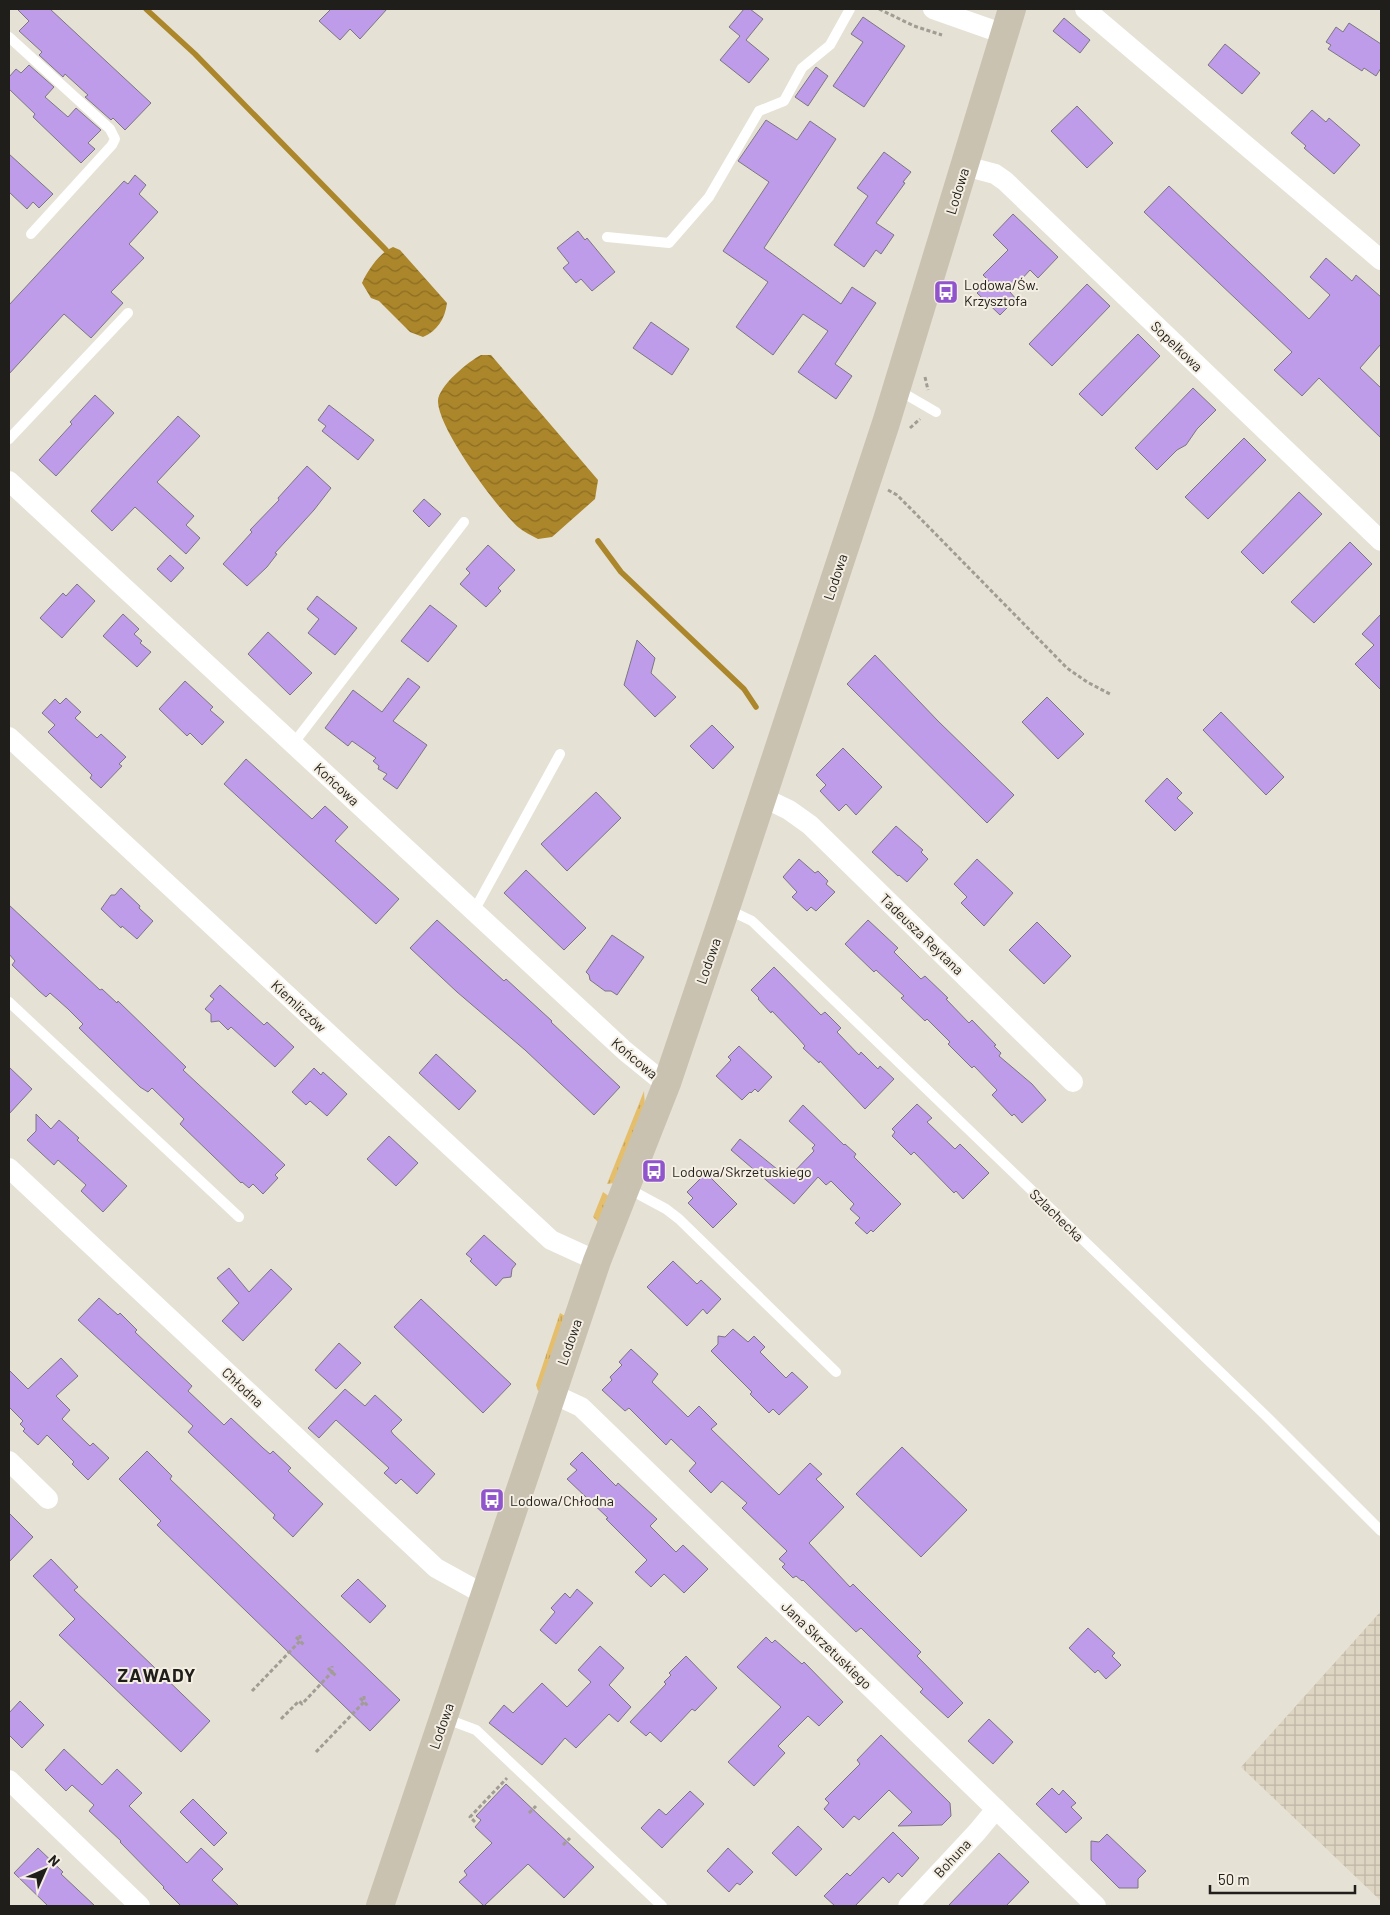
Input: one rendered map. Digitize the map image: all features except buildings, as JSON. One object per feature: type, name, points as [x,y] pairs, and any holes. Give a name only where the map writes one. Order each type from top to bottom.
[{"type":"street","points":[[933,9],[1008,21]]},
{"type":"street","points":[[1085,9],[1381,260]]},
{"type":"street","name":"Lodowa","points":[[380,1906],[551,1393],[597,1261],[667,1083],[726,908],[897,390],[1008,21]]},
{"type":"street","name":"Sopelkowa","points":[[965,166],[995,174],[1005,181],[1381,541]]},
{"type":"street","name":"Końcowa","points":[[9,481],[624,1051],[656,1077],[667,1083]]},
{"type":"street","name":"Kiemliczów","points":[[9,737],[551,1240],[597,1261]]},
{"type":"street","name":"Tadeusza Reytana","points":[[762,797],[789,810],[810,825],[1074,1082]]},
{"type":"street","name":"Chłodna","points":[[9,1168],[436,1568],[485,1595]]},
{"type":"street","name":"Jana Skrzetuskiego","points":[[551,1393],[581,1407],[1096,1906]]},
{"type":"street","points":[[9,1461],[48,1499]]},
{"type":"street","points":[[9,1780],[140,1906]]},
{"type":"street","name":"Bohuna","points":[[908,1906],[996,1809]]},
{"type":"lane","points":[[607,237],[669,243],[709,197],[759,111],[784,101],[802,68],[830,45],[850,9]]},
{"type":"lane","points":[[9,37],[110,129],[115,139],[112,145],[31,234]]},
{"type":"lane","points":[[9,438],[128,313]]},
{"type":"lane","points":[[897,390],[936,412]]},
{"type":"lane","points":[[293,744],[464,522]]},
{"type":"lane","points":[[474,911],[560,754]]},
{"type":"lane","name":"Szlachecka","points":[[726,908],[752,921],[1252,1402],[1381,1531]]},
{"type":"lane","points":[[9,1002],[239,1217]]},
{"type":"lane","points":[[626,1187],[666,1209],[679,1219],[836,1372]]},
{"type":"lane","points":[[444,1718],[476,1730],[662,1906]]},
{"type":"path","points":[[878,9],[914,26],[948,37]]},
{"type":"path","points":[[866,482],[897,495],[1067,668],[1087,682],[1110,694]]},
{"type":"path","points":[[252,1691],[300,1641],[300,1635]]},
{"type":"path","points":[[296,1637],[304,1645]]},
{"type":"path","points":[[300,1641],[306,1641]]},
{"type":"path","points":[[281,1719],[299,1701],[302,1704],[332,1672],[332,1666]]},
{"type":"path","points":[[328,1668],[336,1676]]},
{"type":"path","points":[[332,1672],[338,1672]]},
{"type":"path","points":[[362,1697],[368,1706]]},
{"type":"path","points":[[316,1752],[364,1702],[370,1702]]},
{"type":"path","points":[[476,1822],[470,1817],[510,1777]]},
{"type":"path","points":[[529,1813],[538,1804]]},
{"type":"path","points":[[563,1845],[572,1836]]},
{"type":"shaded area","points":[[1381,1611],[1381,1901],[1241,1767]]},
{"type":"green space","points":[[644,1091],[645,1106],[615,1183],[607,1184]]},
{"type":"green space","points":[[603,1192],[610,1197],[599,1223],[593,1217]]},
{"type":"green space","points":[[560,1313],[565,1316],[540,1390],[538,1391],[536,1385]]},
{"type":"water","points":[[393,247],[400,250],[447,303],[440,324],[423,337],[410,332],[379,301],[371,298],[362,283],[374,262]]},
{"type":"water","points":[[481,355],[491,355],[598,480],[595,499],[552,537],[538,539],[520,529],[509,517],[458,449],[441,415],[438,402],[443,389],[462,369]]},
{"type":"waterway","points":[[146,9],[195,54],[386,250]]},
{"type":"waterway","points":[[598,541],[621,572],[744,689],[756,707]]},
{"type":"place","name":"Lodowa/Św. Krzysztofa","points":[[946,292]]},
{"type":"place","name":"Lodowa/Skrzetuskiego","points":[[654,1171]]},
{"type":"place","name":"Lodowa/Chłodna","points":[[492,1500]]},
{"type":"district","name":"ZAWADY","points":[[157,1674]]}]
